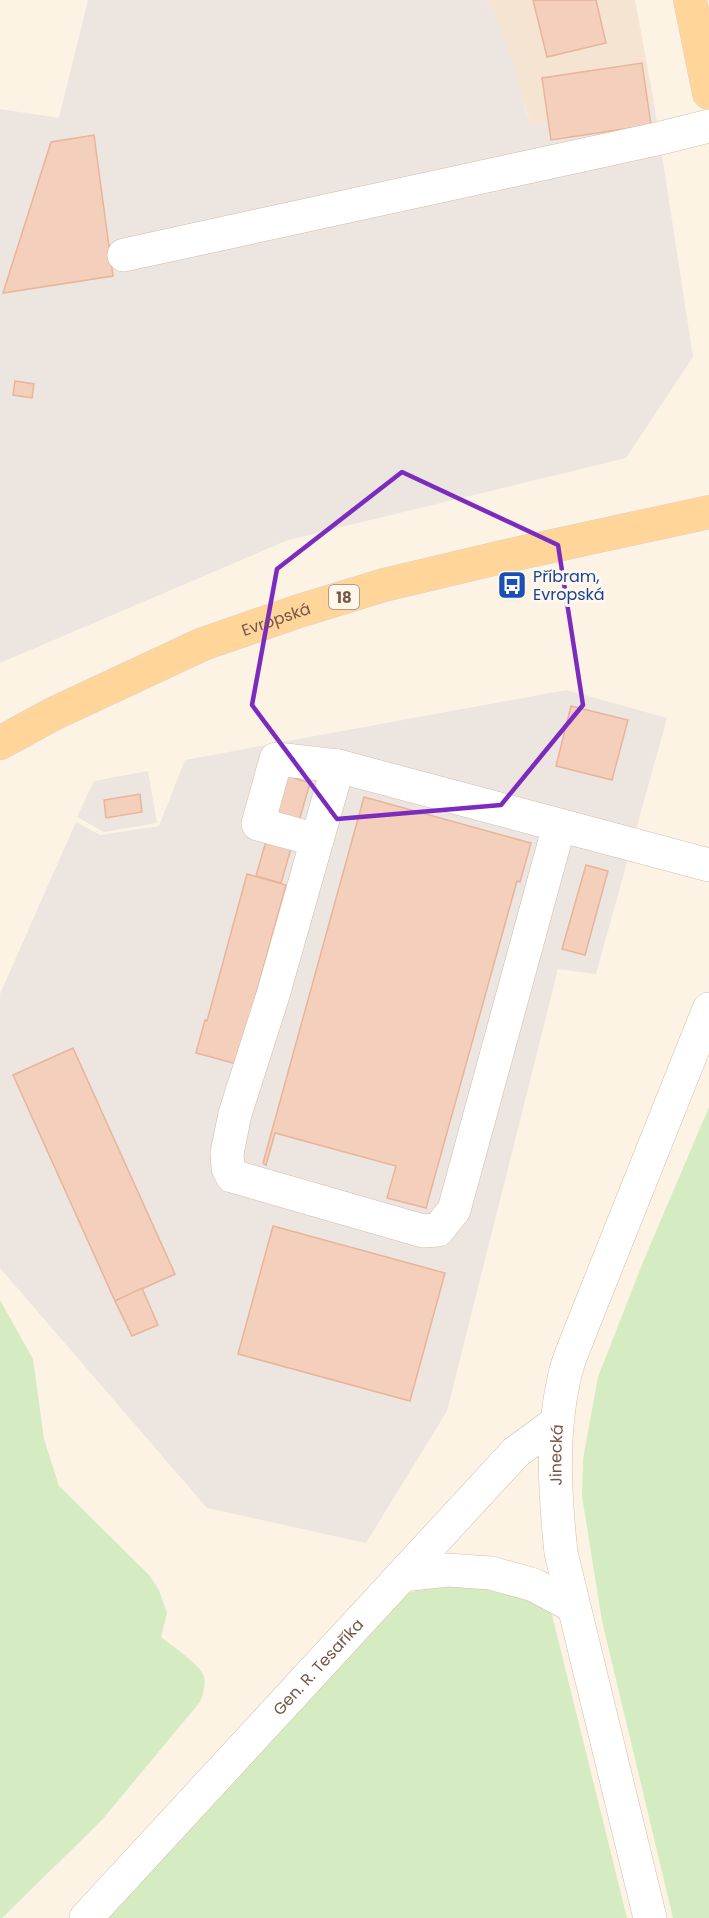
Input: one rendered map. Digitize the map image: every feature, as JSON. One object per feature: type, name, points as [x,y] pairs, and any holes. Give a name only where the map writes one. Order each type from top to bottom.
[{"type":"main road","points":[[697,7],[709,93]]},
{"type":"main road","name":"Evropská","points":[[0,743],[53,714],[203,644],[298,611],[384,585],[709,512]]},
{"type":"street","points":[[124,255],[709,126]]},
{"type":"street","points":[[317,840],[258,824],[276,759],[338,766],[709,865]]},
{"type":"street","points":[[338,766],[273,995],[235,1114],[227,1153],[228,1168],[232,1176],[423,1231],[438,1230],[454,1209],[559,826]]},
{"type":"street","name":"Jinecká","points":[[650,1918],[561,1553],[556,1499],[557,1422],[564,1377],[582,1327],[709,1010]]},
{"type":"street","name":"Gen. R. Tesaříka","points":[[86,1918],[516,1452],[557,1422]]},
{"type":"street","points":[[403,1575],[447,1570],[491,1573],[534,1585],[573,1606]]},
{"type":"highlighted area","points":[[402,472],[558,545],[583,705],[501,805],[337,819],[252,705],[277,569]]},
{"type":"shaded area","points":[[88,0],[486,0],[495,14],[515,65],[531,126],[654,103],[693,357],[626,458],[288,540],[0,663],[0,109],[59,118]]},
{"type":"shaded area","points":[[486,0],[635,0],[654,103],[531,126],[495,14]]},
{"type":"shaded area","points":[[566,690],[667,718],[596,974],[558,969],[447,1411],[366,1543],[207,1508],[0,1268],[0,994],[76,822],[100,835],[159,826],[185,760]]},
{"type":"shaded area","points":[[148,771],[157,823],[104,832],[77,817],[94,781]]},
{"type":"green space","points":[[709,1107],[709,1918],[673,1918],[602,1621],[582,1496],[583,1459],[598,1377],[643,1262]]},
{"type":"green space","points":[[0,1300],[33,1359],[44,1439],[59,1486],[149,1575],[159,1590],[167,1613],[161,1637],[196,1665],[205,1681],[200,1702],[102,1820],[2,1918],[0,1918]]},
{"type":"green space","points":[[445,1584],[488,1586],[534,1598],[551,1611],[627,1918],[107,1918],[403,1594]]},
{"type":"building","points":[[533,0],[596,0],[606,43],[547,57]]},
{"type":"building","points":[[642,63],[651,125],[551,140],[542,78]]},
{"type":"building","points":[[94,135],[113,276],[3,293],[51,142]]},
{"type":"building","points":[[15,381],[34,384],[32,398],[13,395]]},
{"type":"building","points":[[571,706],[628,720],[612,780],[556,766]]},
{"type":"building","points":[[285,775],[310,783],[281,883],[256,876]]},
{"type":"building","points":[[140,794],[142,812],[106,818],[104,800]]},
{"type":"building","points":[[364,797],[531,843],[520,882],[517,881],[426,1208],[387,1198],[396,1166],[275,1133],[266,1165],[263,1163]]},
{"type":"building","points":[[586,865],[608,871],[585,955],[562,949]]},
{"type":"building","points":[[247,874],[286,885],[237,1064],[196,1053],[205,1020],[207,1021]]},
{"type":"building","points":[[73,1048],[175,1274],[115,1301],[13,1075]]},
{"type":"building","points":[[273,1226],[445,1273],[410,1401],[238,1354]]},
{"type":"building","points":[[142,1288],[158,1325],[132,1336],[115,1301]]},
{"type":"place","name":"Příbram, Evropská","points":[[512,585]]}]
